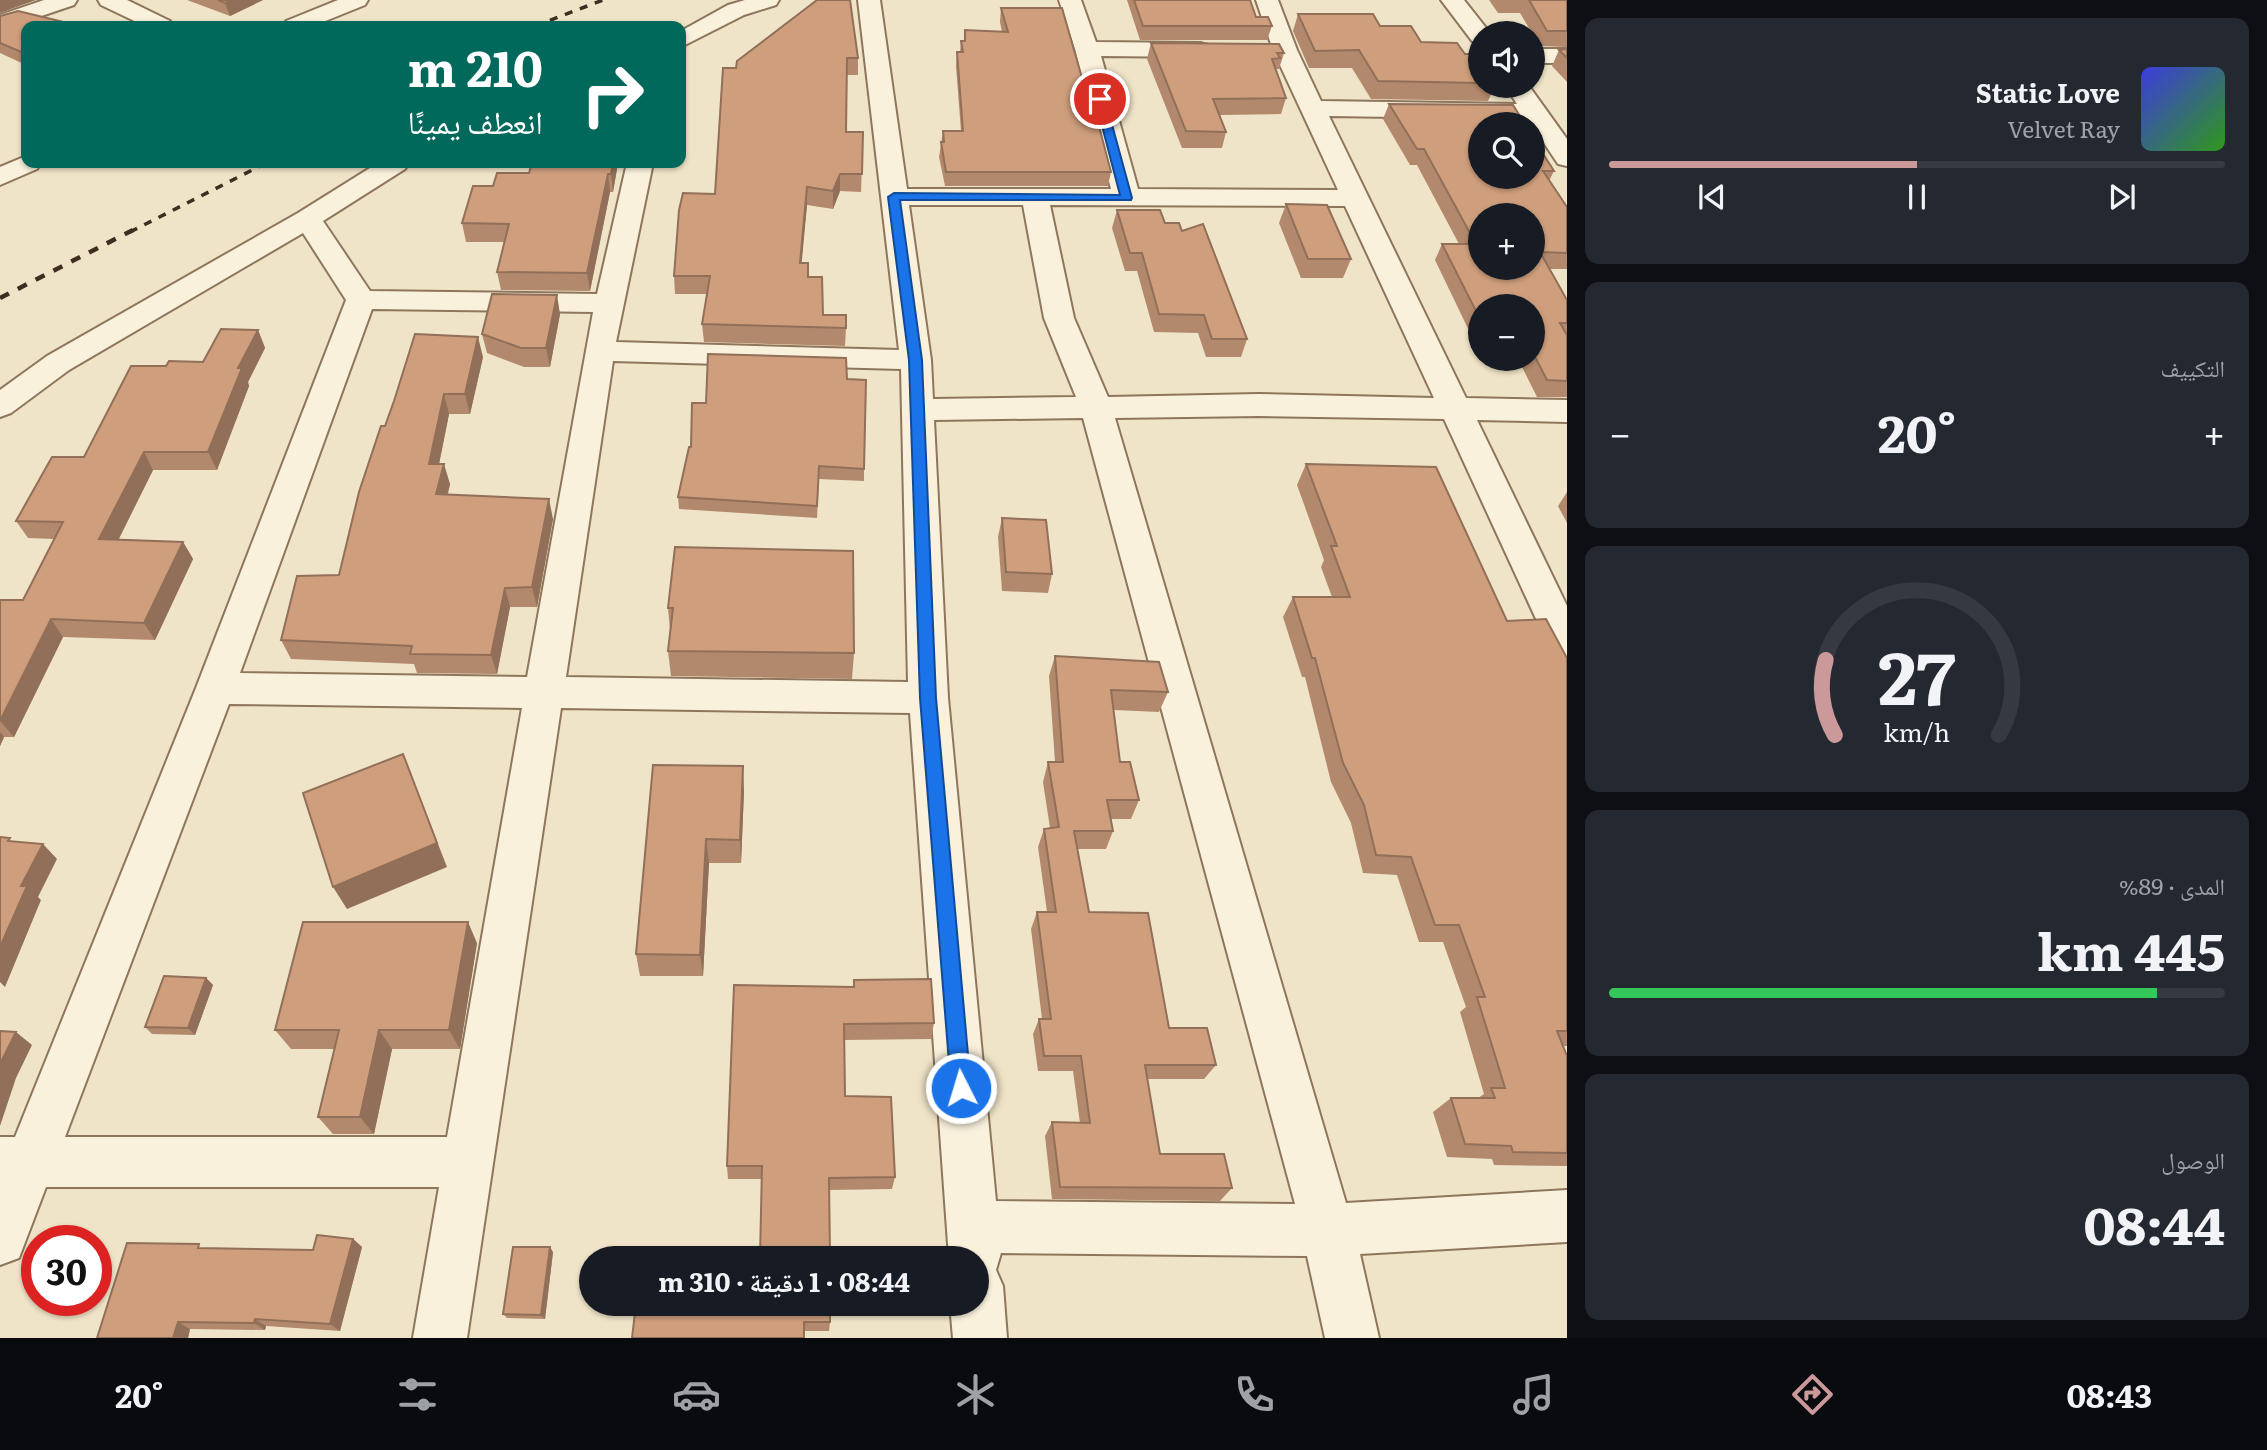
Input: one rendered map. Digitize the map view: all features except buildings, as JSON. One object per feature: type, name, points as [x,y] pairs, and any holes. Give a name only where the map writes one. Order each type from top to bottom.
[{"type":"street","points":[[0,23],[66,0]]},
{"type":"street","points":[[109,0],[152,21]]},
{"type":"street","points":[[306,21],[357,0]]},
{"type":"street","points":[[686,37],[736,10],[768,0]]},
{"type":"street","points":[[869,0],[916,360],[928,698],[973,1243],[1328,1230],[1567,1216]]},
{"type":"street","points":[[1070,0],[1087,49],[1127,198]]},
{"type":"street","points":[[1267,0],[1272,50],[1313,108],[1567,645]]},
{"type":"street","points":[[1451,0],[1468,21]]},
{"type":"street","points":[[1087,49],[1219,50]]},
{"type":"street","points":[[1545,56],[1567,56]]},
{"type":"street","points":[[1525,98],[1535,112]]},
{"type":"street","points":[[1313,108],[1535,112]]},
{"type":"street","points":[[1545,126],[1567,158]]},
{"type":"street","points":[[0,177],[21,166]]},
{"type":"street","points":[[0,405],[58,363],[308,219],[388,168]]},
{"type":"street","points":[[440,1338],[599,351],[638,168]]},
{"type":"street","points":[[894,197],[1357,198]]},
{"type":"street","points":[[1035,197],[1059,318],[1096,406],[1328,1230],[1352,1338]]},
{"type":"street","points":[[308,219],[361,300]]},
{"type":"street","points":[[361,300],[610,303]]},
{"type":"street","points":[[0,1239],[15,1163],[215,688],[361,300]]},
{"type":"street","points":[[599,351],[916,360]]},
{"type":"street","points":[[917,410],[1259,405],[1567,411]]},
{"type":"street","points":[[215,688],[928,698]]},
{"type":"street","points":[[15,1163],[468,1162]]},
{"type":"street","points":[[978,1316],[980,1338]]},
{"type":"railway","points":[[548,21],[603,0]]},
{"type":"railway","points":[[130,232],[256,168]]},
{"type":"railway","points":[[0,298],[133,230]]},
{"type":"route","points":[[961,1088],[928,698],[916,360],[894,197],[1127,198],[1100,99]]}]
